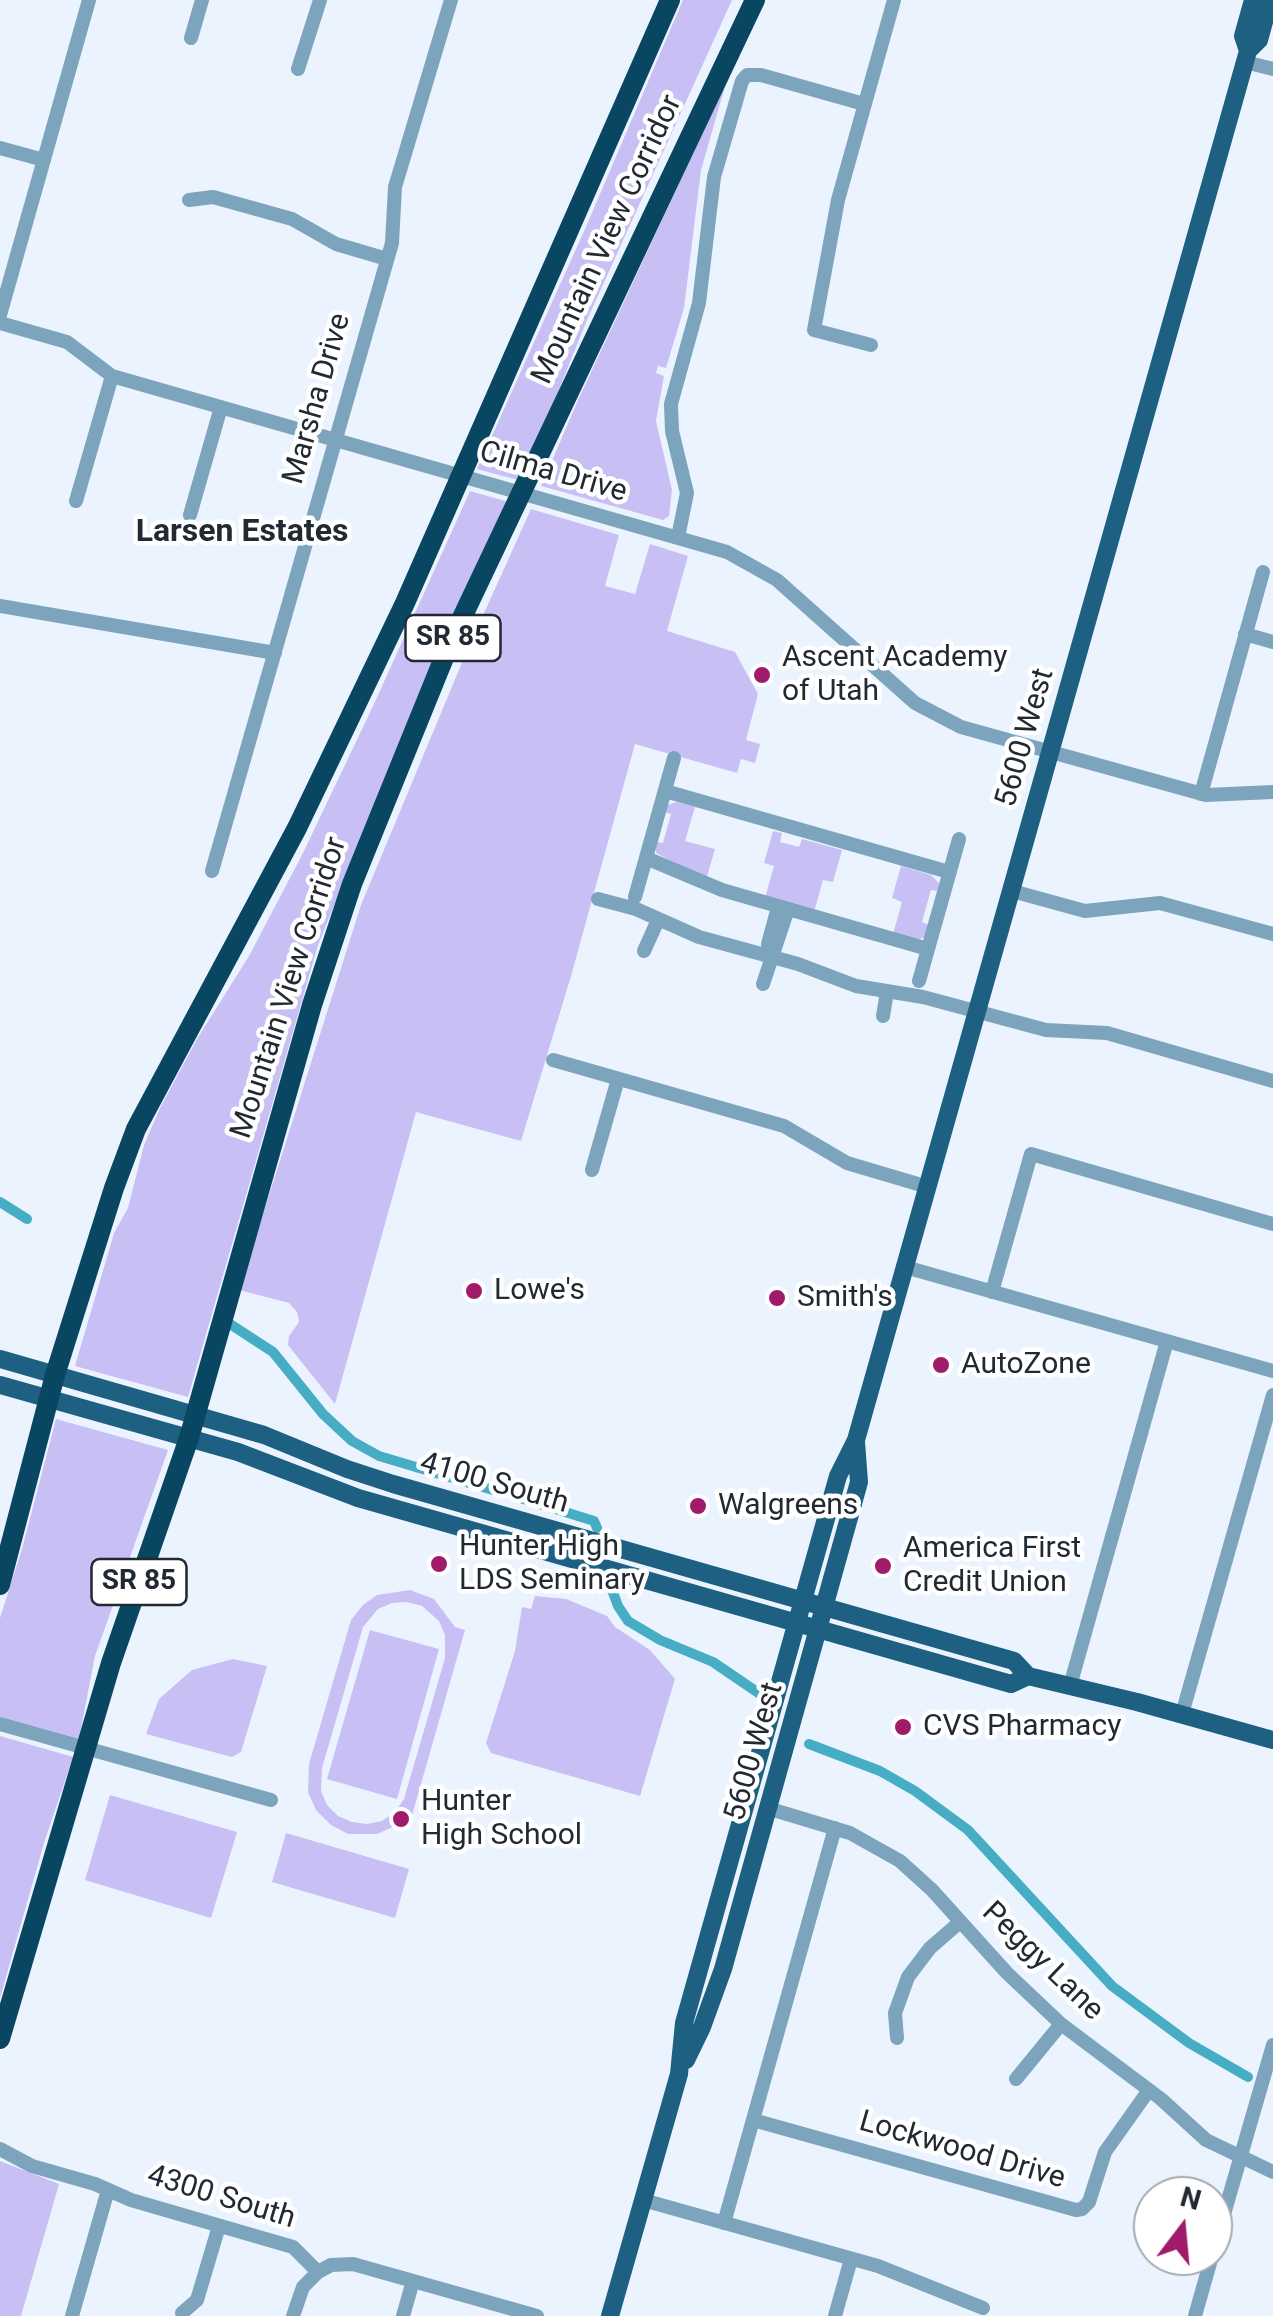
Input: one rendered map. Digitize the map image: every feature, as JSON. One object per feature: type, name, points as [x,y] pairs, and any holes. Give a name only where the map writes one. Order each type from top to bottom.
[{"type":"highway","name":"Mountain View Corridor","points":[[0,1585],[48,1399],[124,1158],[149,1100],[297,828],[405,603],[670,0]]},
{"type":"highway","name":"Mountain View Corridor","points":[[0,2039],[92,1727],[195,1415],[320,977],[393,777],[466,610],[755,0]]},
{"type":"main road","name":"5600 West","points":[[1246,56],[1243,36],[1253,0]]},
{"type":"main road","name":"5600 West","points":[[610,2316],[678,2074],[684,2022],[838,1476],[856,1440],[906,1267],[1246,56],[1259,40],[1270,0]]},
{"type":"main road","name":"4100 South","points":[[0,1359],[264,1435],[393,1484],[1014,1662],[1028,1676],[1273,1740]]},
{"type":"main road","name":"4100 South","points":[[0,1385],[188,1438],[358,1498],[1011,1684],[1028,1676]]},
{"type":"main road","name":"5600 West","points":[[678,2074],[712,2000],[860,1482],[856,1440]]},
{"type":"main road","points":[[712,2000],[710,1967],[731,1892],[729,1883],[724,1881]]},
{"type":"street","points":[[0,314],[7,262],[44,160],[89,0]]},
{"type":"street","points":[[191,38],[202,0]]},
{"type":"street","points":[[298,69],[320,0]]},
{"type":"street","name":"Marsha Drive","points":[[212,871],[387,259],[393,236],[395,187],[451,0]]},
{"type":"street","points":[[871,345],[814,330],[835,211],[894,0]]},
{"type":"street","points":[[1246,56],[1273,69]]},
{"type":"street","points":[[678,537],[687,493],[672,431],[672,404],[699,302],[714,177],[740,86],[747,75],[761,74],[864,104]]},
{"type":"street","points":[[0,148],[44,160]]},
{"type":"street","points":[[189,200],[217,198],[292,219],[336,244],[387,259]]},
{"type":"street","name":"Cilma Drive","points":[[0,323],[67,342],[112,376],[728,552],[765,571],[897,689],[935,716],[970,730],[1200,794],[1273,792]]},
{"type":"street","points":[[76,501],[112,376]]},
{"type":"street","points":[[190,515],[221,407]]},
{"type":"street","points":[[1200,794],[1263,572]]},
{"type":"street","points":[[0,606],[274,653]]},
{"type":"street","points":[[1245,634],[1273,642]]},
{"type":"street","points":[[635,897],[674,758]]},
{"type":"street","points":[[665,791],[950,872]]},
{"type":"street","points":[[919,981],[959,839]]},
{"type":"street","points":[[646,858],[709,886],[928,949]]},
{"type":"street","points":[[1012,892],[1094,912],[1160,903],[1273,934]]},
{"type":"street","points":[[598,899],[699,937],[856,986],[1046,1030],[1107,1033],[1273,1080]]},
{"type":"street","points":[[763,984],[770,957],[768,944],[783,908]]},
{"type":"street","points":[[644,951],[658,920]]},
{"type":"street","points":[[883,1016],[887,992]]},
{"type":"street","points":[[552,1060],[790,1128],[847,1164],[928,1187]]},
{"type":"street","points":[[592,1170],[618,1079]]},
{"type":"street","points":[[992,1292],[1031,1154],[1273,1224]]},
{"type":"street","points":[[906,1267],[1273,1371]]},
{"type":"street","points":[[1070,1686],[1167,1341]]},
{"type":"street","points":[[1182,1714],[1273,1394]]},
{"type":"street","points":[[0,1724],[271,1800]]},
{"type":"street","name":"Peggy Lane","points":[[768,1808],[863,1838],[900,1861],[1006,1974],[1061,2024],[1199,2134],[1273,2172]]},
{"type":"street","points":[[724,2223],[836,1828]]},
{"type":"street","points":[[897,2038],[894,2013],[908,1977],[930,1948],[960,1922]]},
{"type":"street","points":[[1016,2078],[1061,2024]]},
{"type":"street","points":[[1233,2180],[1273,2045]]},
{"type":"street","name":"Lockwood Drive","points":[[753,2120],[1082,2210],[1109,2145],[1148,2090]]},
{"type":"street","name":"4300 South","points":[[0,2149],[32,2166],[138,2203],[293,2247],[318,2272]]},
{"type":"street","points":[[72,2316],[108,2190]]},
{"type":"street","points":[[643,2200],[851,2258],[983,2308]]},
{"type":"street","points":[[182,2314],[197,2300],[219,2226]]},
{"type":"street","points":[[835,2316],[851,2258]]},
{"type":"street","points":[[293,2316],[303,2287],[318,2272],[346,2264],[531,2315]]},
{"type":"street","points":[[1195,2316],[1206,2276]]},
{"type":"street","points":[[403,2316],[414,2281]]},
{"type":"shaded area","points":[[683,0],[732,0],[587,320],[522,481],[477,469],[585,229]]},
{"type":"shaded area","points":[[726,83],[701,170],[684,308],[666,368],[658,366],[656,373],[664,376],[656,421],[672,490],[669,516],[663,520],[541,486],[579,398]]},
{"type":"shaded area","points":[[470,491],[512,503],[456,607],[318,945],[188,1397],[75,1366],[114,1233],[128,1208],[144,1145],[160,1108],[249,956],[303,853]]},
{"type":"shaded area","points":[[531,509],[619,535],[605,586],[635,594],[650,544],[688,556],[667,631],[735,652],[758,694],[746,740],[760,744],[755,763],[741,759],[737,773],[635,744],[521,1141],[416,1112],[335,1404],[288,1345],[299,1322],[297,1312],[289,1303],[239,1290],[361,905]]},
{"type":"shaded area","points":[[677,802],[695,807],[685,841],[715,849],[706,880],[656,853],[656,842],[663,843],[671,814],[664,812],[667,805]]},
{"type":"shaded area","points":[[773,831],[782,833],[780,842],[799,847],[802,839],[842,850],[833,882],[823,880],[814,912],[765,898],[774,866],[764,863]]},
{"type":"shaded area","points":[[901,866],[931,875],[939,883],[937,891],[931,890],[922,922],[929,925],[925,937],[914,941],[893,934],[902,902],[892,898]]},
{"type":"shaded area","points":[[56,1419],[168,1450],[95,1656],[79,1739],[0,1717],[0,1618]]},
{"type":"shaded area","points":[[410,1590],[434,1599],[455,1627],[465,1630],[409,1826],[400,1824],[377,1834],[348,1834],[316,1810],[308,1792],[309,1764],[351,1620],[377,1595]],"holes":[[[392,1603],[422,1606],[439,1621],[445,1635],[445,1658],[404,1799],[382,1821],[352,1822],[327,1805],[321,1791],[322,1768],[363,1627],[378,1609]]]},
{"type":"shaded area","points":[[535,1596],[566,1599],[607,1616],[615,1627],[650,1650],[675,1679],[640,1796],[491,1753],[486,1743],[515,1651],[522,1607],[531,1609]]},
{"type":"shaded area","points":[[370,1630],[439,1649],[397,1799],[327,1779]]},
{"type":"shaded area","points":[[233,1659],[267,1666],[241,1752],[232,1757],[146,1734],[159,1699],[192,1670]]},
{"type":"shaded area","points":[[0,1736],[73,1757],[0,1998]]},
{"type":"shaded area","points":[[110,1795],[237,1832],[211,1918],[85,1880]]},
{"type":"shaded area","points":[[286,1833],[409,1869],[395,1918],[272,1882]]},
{"type":"shaded area","points":[[0,2161],[59,2184],[21,2316],[0,2316]]},
{"type":"waterway","points":[[0,1202],[27,1219]]},
{"type":"waterway","points":[[230,1324],[273,1352],[323,1414],[352,1441],[379,1456],[493,1490]]},
{"type":"waterway","points":[[514,1496],[594,1521],[597,1528]]},
{"type":"waterway","points":[[611,1587],[628,1621],[660,1640],[713,1662],[760,1694]]},
{"type":"waterway","points":[[809,1744],[880,1771],[968,1830],[1112,1986],[1189,2043],[1248,2077]]},
{"type":"place","name":"Ascent Academy of Utah","points":[[762,675]]},
{"type":"place","name":"Lowe's","points":[[474,1291]]},
{"type":"place","name":"Smith's","points":[[777,1298]]},
{"type":"place","name":"AutoZone","points":[[941,1365]]},
{"type":"place","name":"Walgreens","points":[[698,1506]]},
{"type":"place","name":"Hunter High LDS Seminary","points":[[439,1564]]},
{"type":"place","name":"America First Credit Union","points":[[883,1566]]},
{"type":"place","name":"CVS Pharmacy","points":[[903,1727]]},
{"type":"place","name":"Hunter High School","points":[[401,1819]]},
{"type":"district","name":"Larsen Estates","points":[[242,533]]}]
